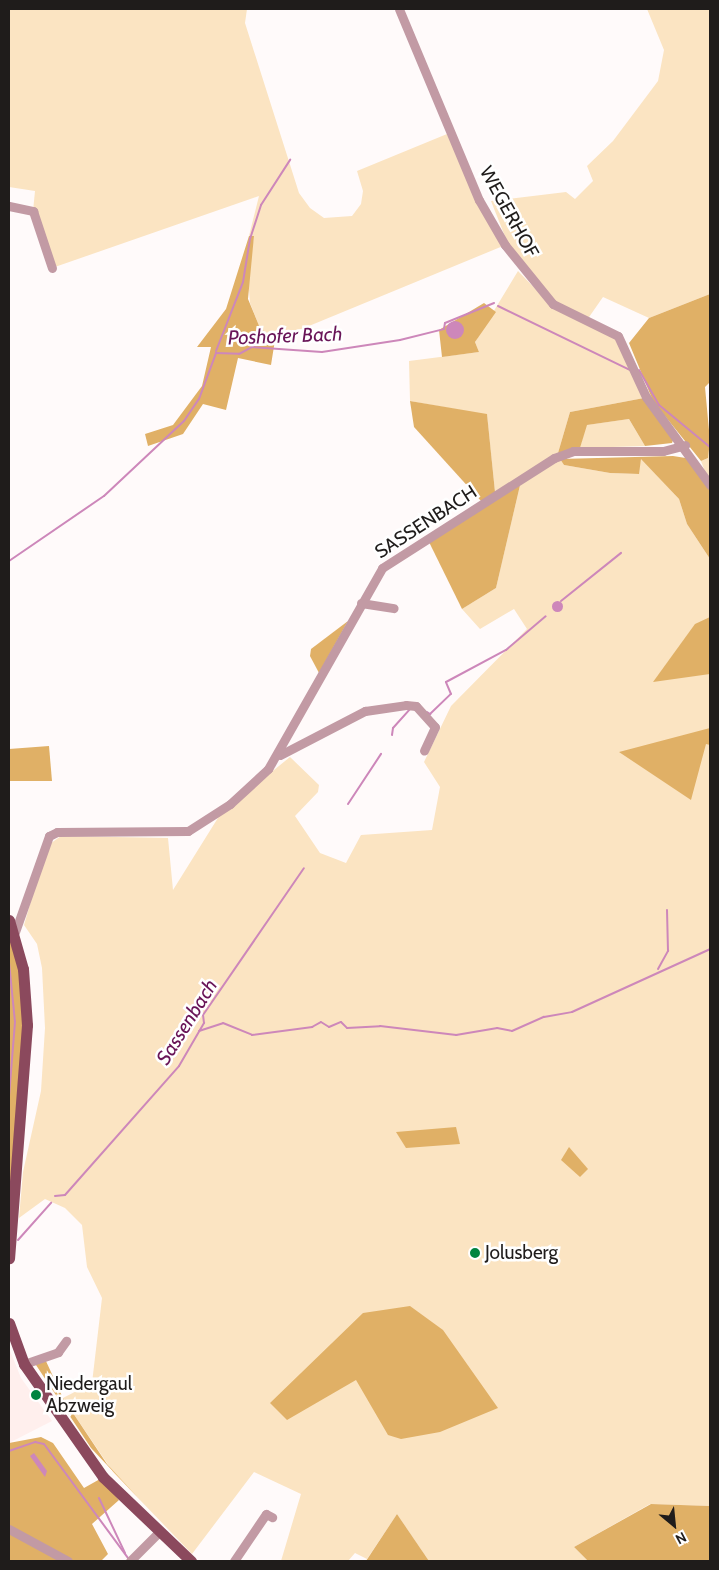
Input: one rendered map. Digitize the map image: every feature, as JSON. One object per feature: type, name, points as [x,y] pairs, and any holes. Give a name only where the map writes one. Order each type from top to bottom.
[{"type":"main road","points":[[9,920],[15,932],[24,969],[27,1025],[9,1258]]},
{"type":"main road","points":[[9,1323],[24,1364],[103,1476],[191,1561]]},
{"type":"street","name":"WEGERHOF","points":[[399,9],[479,200],[505,245],[553,304],[618,336],[646,397],[685,446],[710,485]]},
{"type":"street","points":[[9,206],[34,211],[52,268]]},
{"type":"street","name":"SASSENBACH","points":[[280,755],[361,603],[382,568],[554,458],[573,451],[663,451],[685,446]]},
{"type":"street","points":[[361,603],[394,608]]},
{"type":"street","name":"SASSENBACH","points":[[15,932],[48,836],[58,832],[188,831],[230,804],[280,755],[365,711],[406,705],[416,706],[435,727],[424,751]]},
{"type":"street","points":[[24,1364],[58,1352],[66,1341]]},
{"type":"street","points":[[234,1561],[266,1514],[272,1517]]},
{"type":"street","points":[[9,1529],[68,1561]]},
{"type":"street","points":[[132,1560],[159,1532]]},
{"type":"shaded area","points":[[9,9],[247,9],[245,23],[299,193],[310,208],[324,218],[352,216],[361,204],[363,191],[357,171],[447,134],[503,246],[275,340],[260,328],[250,303],[248,278],[254,236],[249,236],[259,196],[52,268],[33,211],[35,191],[9,187]]},
{"type":"shaded area","points":[[647,9],[710,9],[710,294],[649,318],[603,297],[587,320],[552,300],[508,244],[491,201],[566,192],[575,199],[593,181],[587,166],[613,141],[658,81],[664,50]]},
{"type":"shaded area","points":[[249,236],[254,236],[248,299],[260,328],[275,340],[271,365],[238,358],[226,410],[203,404],[183,434],[148,446],[145,434],[173,425],[202,386],[211,347],[197,347],[226,309]]},
{"type":"shaded area","points":[[518,271],[551,305],[617,339],[644,398],[570,412],[558,453],[495,492],[487,415],[410,401],[409,361],[479,352],[475,342]]},
{"type":"shaded area","points":[[710,294],[710,382],[705,387],[710,441],[708,458],[701,461],[653,401],[629,343],[649,318]]},
{"type":"shaded area","points":[[484,303],[496,312],[475,342],[479,352],[442,357],[439,330]]},
{"type":"shaded area","points":[[451,321],[459,321],[464,326],[462,337],[451,339],[446,334],[446,326]]},
{"type":"shaded area","points":[[644,398],[675,435],[672,443],[645,446],[629,419],[587,425],[580,448],[558,453],[570,412]]},
{"type":"shaded area","points":[[410,401],[487,414],[495,492],[482,502],[414,427]]},
{"type":"shaded area","points":[[629,419],[645,446],[580,448],[586,425]]},
{"type":"shaded area","points":[[710,441],[710,475],[707,477],[701,461],[708,458]]},
{"type":"shaded area","points":[[673,456],[692,459],[710,485],[710,559],[687,524],[679,499],[641,459],[639,474],[610,473],[564,465],[560,459]]},
{"type":"shaded area","points":[[641,458],[679,499],[687,524],[710,559],[710,1506],[650,1504],[574,1547],[588,1561],[429,1561],[397,1514],[367,1559],[355,1553],[348,1561],[281,1561],[301,1494],[254,1472],[192,1554],[113,1472],[63,1398],[92,1383],[102,1298],[87,1267],[82,1225],[65,1208],[45,1199],[19,1218],[23,1172],[41,1091],[45,1028],[42,968],[37,944],[24,925],[47,846],[61,836],[168,838],[173,890],[221,813],[290,757],[319,785],[318,792],[295,816],[320,853],[346,863],[361,835],[432,830],[440,787],[424,762],[451,706],[527,629],[514,609],[480,629],[462,609],[496,588],[521,481],[560,459],[564,465],[610,473],[638,474]]},
{"type":"shaded area","points":[[521,481],[496,588],[462,609],[429,542]]},
{"type":"shaded area","points":[[555,601],[559,601],[562,606],[561,610],[555,611],[552,608],[552,604]]},
{"type":"shaded area","points":[[710,617],[710,674],[653,682],[695,624]]},
{"type":"shaded area","points":[[348,621],[319,673],[310,656],[311,649]]},
{"type":"shaded area","points":[[710,728],[710,745],[706,744],[691,800],[619,752]]},
{"type":"shaded area","points":[[49,746],[52,781],[9,781],[9,749]]},
{"type":"shaded area","points":[[9,931],[19,970],[24,1027],[9,1204]]},
{"type":"shaded area","points":[[456,1127],[460,1144],[406,1148],[396,1132]]},
{"type":"shaded area","points":[[569,1147],[588,1169],[580,1177],[561,1160]]},
{"type":"shaded area","points":[[410,1306],[443,1330],[498,1408],[440,1432],[401,1439],[388,1435],[356,1380],[287,1420],[270,1403],[363,1313]]},
{"type":"shaded area","points":[[9,1348],[21,1378],[52,1421],[9,1443]]},
{"type":"shaded area","points":[[45,1359],[63,1398],[107,1464],[141,1501],[91,1448],[34,1362]]},
{"type":"shaded area","points":[[41,1437],[53,1443],[84,1488],[100,1479],[119,1500],[92,1524],[108,1554],[101,1561],[9,1561],[9,1443]]},
{"type":"shaded area","points":[[34,1453],[47,1471],[45,1477],[30,1456]]},
{"type":"shaded area","points":[[651,1504],[710,1506],[710,1561],[588,1561],[574,1547]]},
{"type":"shaded area","points":[[397,1514],[429,1561],[366,1561]]},
{"type":"waterway","points":[[216,351],[243,282],[250,239],[261,205],[290,160]]},
{"type":"waterway","name":"Poshofer Bach","points":[[9,561],[104,496],[184,421],[199,399],[216,353],[239,354],[252,347],[322,352],[400,340],[444,329],[445,323],[494,303]]},
{"type":"waterway","name":"Poshofer Bach","points":[[498,306],[630,370]]},
{"type":"waterway","name":"Poshofer Bach","points":[[639,370],[659,405],[710,447]]},
{"type":"waterway","points":[[561,601],[621,553]]},
{"type":"waterway","name":"Sassenbach","points":[[427,712],[430,714],[451,694],[446,682],[506,650],[546,616]]},
{"type":"waterway","name":"Sassenbach","points":[[392,735],[393,728],[410,709]]},
{"type":"waterway","name":"Sassenbach","points":[[348,804],[381,754]]},
{"type":"waterway","name":"Sassenbach","points":[[55,1196],[65,1195],[179,1066],[204,1023],[203,1015],[304,868]]},
{"type":"waterway","points":[[658,969],[668,951],[667,910]]},
{"type":"waterway","points":[[199,1031],[223,1023],[252,1035],[312,1027],[321,1022],[329,1027],[341,1022],[347,1028],[380,1026],[456,1035],[497,1028],[512,1031],[544,1017],[572,1012],[710,949]]},
{"type":"waterway","points":[[9,962],[15,1022],[9,1096]]},
{"type":"waterway","name":"Sassenbach","points":[[18,1240],[51,1203]]},
{"type":"waterway","points":[[9,1451],[35,1442],[44,1444],[128,1558]]},
{"type":"waterway","points":[[99,1498],[125,1553]]},
{"type":"place","name":"Jolusberg","points":[[475,1253]]},
{"type":"place","name":"Niedergaul Abzweig","points":[[36,1395]]}]
